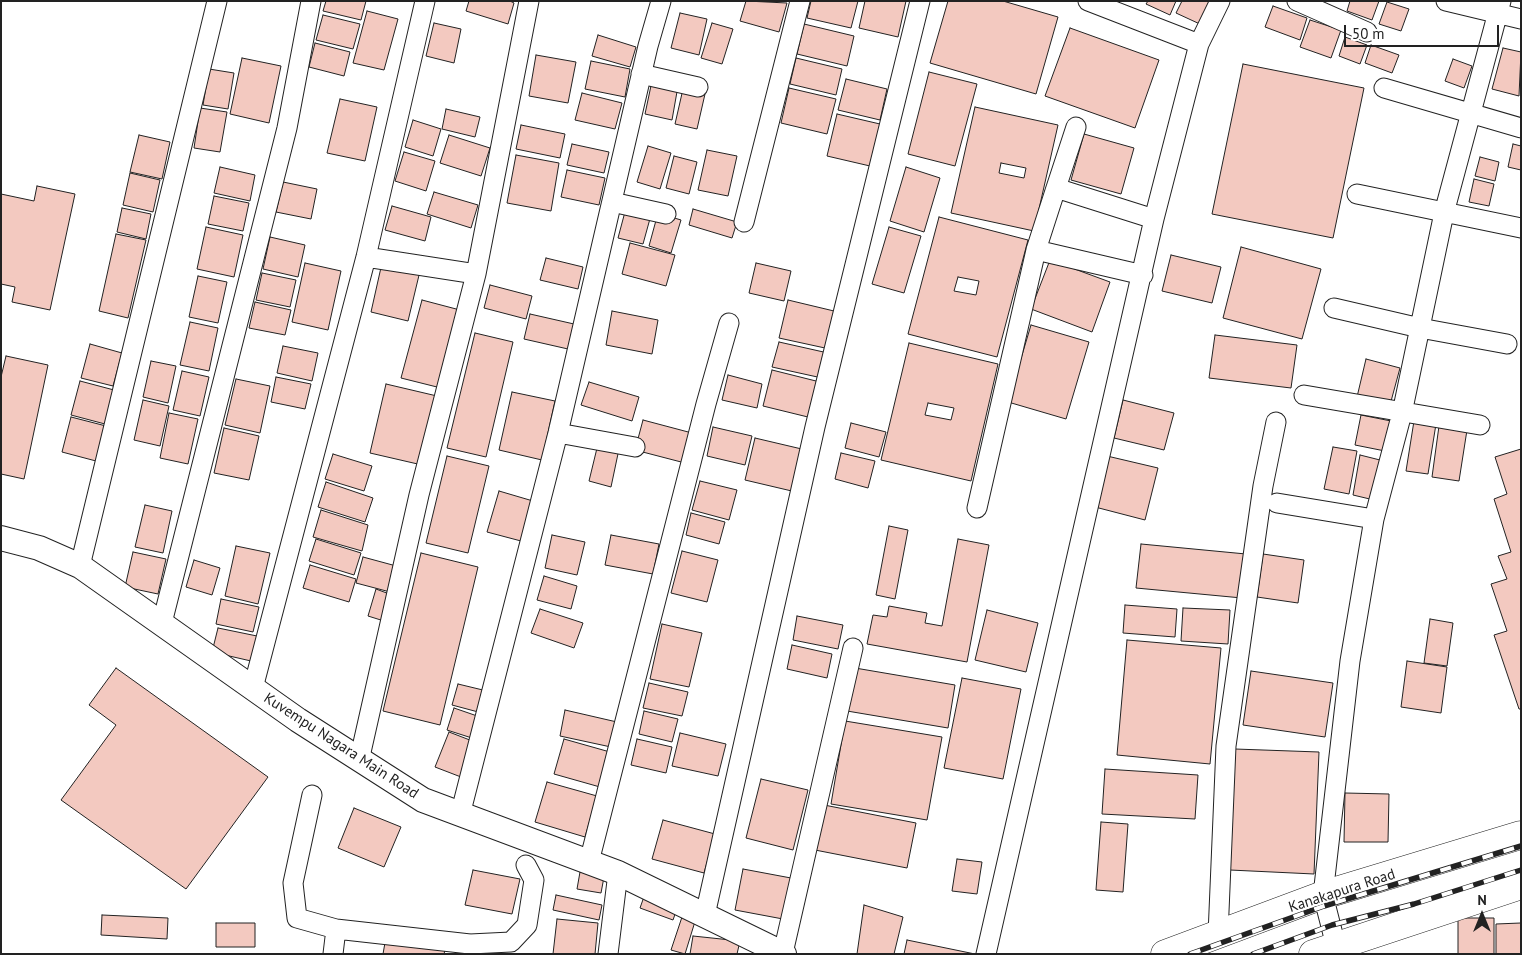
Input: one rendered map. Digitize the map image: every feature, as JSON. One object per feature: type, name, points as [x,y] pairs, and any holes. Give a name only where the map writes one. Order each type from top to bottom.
[{"type":"highway","name":"Kanakapura Road","points":[[1164,954],[1323,896],[1521,835]]},
{"type":"highway","points":[[1324,950],[1521,885]]},
{"type":"street","points":[[80,566],[217,1]]},
{"type":"street","points":[[162,623],[287,128],[311,1]]},
{"type":"street","points":[[253,688],[366,257],[425,1]]},
{"type":"street","points":[[360,760],[418,495],[476,274],[529,1]]},
{"type":"street","points":[[460,815],[558,433],[641,74],[661,1]]},
{"type":"street","points":[[744,222],[800,1]]},
{"type":"street","points":[[705,915],[815,427],[920,1]]},
{"type":"street","points":[[1088,1],[1199,44]]},
{"type":"street","points":[[986,954],[1143,274],[1154,219],[1199,44],[1220,1]]},
{"type":"street","points":[[1297,1],[1368,32]]},
{"type":"street","points":[[1446,1],[1498,8],[1521,19]]},
{"type":"street","points":[[1324,950],[1323,896],[1350,661],[1374,519],[1402,412],[1444,213],[1498,8]]},
{"type":"street","points":[[641,74],[698,87]]},
{"type":"street","points":[[1384,88],[1521,128]]},
{"type":"street","points":[[977,508],[1036,250],[1076,127]]},
{"type":"street","points":[[1056,188],[1154,219]]},
{"type":"street","points":[[1357,194],[1521,228]]},
{"type":"street","points":[[612,202],[666,214]]},
{"type":"street","points":[[1036,250],[1143,274]]},
{"type":"street","points":[[366,257],[476,274]]},
{"type":"street","points":[[1334,308],[1420,328],[1507,344]]},
{"type":"street","points":[[589,862],[703,413],[729,323]]},
{"type":"street","points":[[1304,395],[1480,425]]},
{"type":"street","points":[[1218,935],[1226,746],[1263,486],[1276,422]]},
{"type":"street","points":[[558,433],[635,447]]},
{"type":"street","points":[[1277,503],[1374,519]]},
{"type":"street","name":"Kuvempu Nagara Main Road","points":[[1,538],[39,548],[80,566],[253,688],[423,800],[618,874],[784,954]]},
{"type":"street","points":[[784,954],[853,648]]},
{"type":"street","points":[[312,795],[293,883],[297,918],[336,928],[470,944],[511,942],[527,925],[534,880],[526,865]]},
{"type":"street","points":[[608,954],[618,874]]},
{"type":"street","points":[[333,954],[336,928]]},
{"type":"building","points":[[326,1],[366,1],[361,20],[323,11]]},
{"type":"building","points":[[469,1],[510,1],[514,3],[508,24],[466,11]]},
{"type":"building","points":[[746,1],[787,3],[779,32],[740,21]]},
{"type":"building","points":[[811,1],[858,1],[851,28],[807,18]]},
{"type":"building","points":[[865,1],[906,1],[898,37],[859,28]]},
{"type":"building","points":[[948,1],[1003,1],[1058,17],[1036,94],[930,63]]},
{"type":"building","points":[[1148,1],[1176,1],[1170,15],[1146,4]]},
{"type":"building","points":[[1182,1],[1213,1],[1202,25],[1176,13]]},
{"type":"building","points":[[1350,1],[1379,1],[1372,20],[1347,11]]},
{"type":"building","points":[[1387,2],[1409,9],[1401,31],[1379,24]]},
{"type":"building","points":[[1273,6],[1307,18],[1300,40],[1265,27]]},
{"type":"building","points":[[367,11],[398,19],[384,70],[353,63]]},
{"type":"building","points":[[680,13],[707,19],[699,55],[671,48]]},
{"type":"building","points":[[323,15],[360,24],[353,49],[316,40]]},
{"type":"building","points":[[1310,20],[1341,30],[1331,58],[1300,47]]},
{"type":"building","points":[[434,23],[461,29],[454,63],[426,56]]},
{"type":"building","points":[[712,23],[733,29],[722,64],[701,58]]},
{"type":"building","points":[[804,24],[854,36],[847,66],[797,54]]},
{"type":"building","points":[[1070,28],[1159,60],[1135,128],[1045,96]]},
{"type":"building","points":[[598,35],[636,47],[630,67],[592,56]]},
{"type":"building","points":[[1345,37],[1367,45],[1360,64],[1339,56]]},
{"type":"building","points":[[315,43],[350,52],[344,76],[309,67]]},
{"type":"building","points":[[1371,45],[1399,55],[1392,73],[1365,63]]},
{"type":"building","points":[[1503,48],[1521,52],[1519,96],[1492,89]]},
{"type":"building","points":[[536,55],[576,62],[568,103],[529,96]]},
{"type":"building","points":[[242,58],[281,66],[269,123],[230,114]]},
{"type":"building","points":[[796,58],[842,69],[836,95],[790,84]]},
{"type":"building","points":[[1453,59],[1472,66],[1464,88],[1445,81]]},
{"type":"building","points":[[591,61],[630,69],[625,97],[585,89]]},
{"type":"building","points":[[1243,64],[1364,88],[1333,238],[1212,214]]},
{"type":"building","points":[[209,69],[234,73],[228,109],[203,105]]},
{"type":"building","points":[[929,72],[977,84],[955,166],[908,154]]},
{"type":"building","points":[[846,79],[887,89],[880,120],[838,110]]},
{"type":"building","points":[[652,81],[678,86],[672,120],[645,114]]},
{"type":"building","points":[[789,88],[836,99],[827,134],[781,123]]},
{"type":"building","points":[[683,89],[705,94],[697,129],[675,124]]},
{"type":"building","points":[[582,93],[622,103],[615,129],[575,120]]},
{"type":"building","points":[[340,99],[377,107],[365,161],[327,153]]},
{"type":"building","points":[[975,107],[1058,125],[1034,231],[951,213]]},
{"type":"building","points":[[200,108],[227,112],[220,152],[194,148]]},
{"type":"building","points":[[446,109],[480,117],[475,137],[442,129]]},
{"type":"building","points":[[837,114],[880,124],[870,166],[827,156]]},
{"type":"building","points":[[413,120],[441,129],[433,156],[405,147]]},
{"type":"building","points":[[521,125],[565,134],[560,158],[516,149]]},
{"type":"building","points":[[1084,134],[1134,148],[1121,194],[1071,180]]},
{"type":"building","points":[[139,135],[170,142],[162,179],[130,172]]},
{"type":"building","points":[[449,135],[490,148],[481,176],[440,163]]},
{"type":"building","points":[[572,144],[609,152],[604,173],[567,165]]},
{"type":"building","points":[[1513,144],[1521,146],[1521,170],[1508,167]]},
{"type":"building","points":[[648,146],[671,153],[660,189],[637,182]]},
{"type":"building","points":[[707,150],[737,156],[728,196],[698,190]]},
{"type":"building","points":[[404,152],[435,161],[426,191],[395,181]]},
{"type":"building","points":[[516,155],[559,163],[551,211],[507,203]]},
{"type":"building","points":[[674,156],[697,162],[689,194],[666,188]]},
{"type":"building","points":[[1480,157],[1499,162],[1495,181],[1475,176]]},
{"type":"building","points":[[1001,163],[1026,168],[1024,178],[999,173]]},
{"type":"building","points":[[220,167],[255,175],[250,201],[214,193]]},
{"type":"building","points":[[906,167],[940,178],[924,232],[890,221]]},
{"type":"building","points":[[567,170],[605,178],[599,205],[561,197]]},
{"type":"building","points":[[130,173],[160,180],[153,212],[123,205]]},
{"type":"building","points":[[1474,179],[1494,184],[1489,206],[1469,202]]},
{"type":"building","points":[[283,182],[317,189],[311,219],[276,212]]},
{"type":"building","points":[[37,186],[75,194],[50,310],[12,302],[15,287],[1,284],[1,194],[34,201]]},
{"type":"building","points":[[434,192],[478,205],[471,228],[427,214]]},
{"type":"building","points":[[214,196],[249,203],[243,231],[208,224]]},
{"type":"building","points":[[392,206],[431,217],[425,241],[385,230]]},
{"type":"building","points":[[122,208],[151,214],[146,239],[117,232]]},
{"type":"building","points":[[626,208],[651,215],[643,244],[618,238]]},
{"type":"building","points":[[693,209],[737,222],[732,238],[689,225]]},
{"type":"building","points":[[658,213],[681,220],[671,253],[649,246]]},
{"type":"building","points":[[939,217],[1028,240],[997,357],[908,334]],"holes":[[[958,277],[979,281],[976,295],[954,291]]]},
{"type":"building","points":[[206,227],[243,235],[234,277],[197,269]]},
{"type":"building","points":[[889,227],[921,236],[904,293],[872,284]]},
{"type":"building","points":[[116,234],[146,240],[128,318],[99,311]]},
{"type":"building","points":[[270,237],[305,245],[298,277],[263,269]]},
{"type":"building","points":[[630,243],[675,255],[666,286],[622,274]]},
{"type":"building","points":[[1241,247],[1321,269],[1302,339],[1223,318]]},
{"type":"building","points":[[1171,255],[1221,267],[1212,303],[1162,291]]},
{"type":"building","points":[[546,258],[583,267],[578,289],[540,280]]},
{"type":"building","points":[[1050,260],[1110,282],[1092,332],[1031,309]]},
{"type":"building","points":[[305,263],[341,271],[328,330],[292,322]]},
{"type":"building","points":[[382,263],[420,271],[408,321],[371,312]]},
{"type":"building","points":[[756,263],[791,271],[784,301],[749,293]]},
{"type":"building","points":[[262,273],[296,280],[290,307],[256,300]]},
{"type":"building","points":[[198,276],[227,282],[218,323],[189,317]]},
{"type":"building","points":[[490,285],[532,296],[526,319],[484,308]]},
{"type":"building","points":[[422,300],[460,310],[441,388],[401,378]]},
{"type":"building","points":[[788,300],[834,311],[825,348],[779,338]]},
{"type":"building","points":[[255,302],[291,310],[285,335],[249,328]]},
{"type":"building","points":[[612,311],[658,320],[652,354],[606,345]]},
{"type":"building","points":[[530,314],[574,324],[568,349],[524,339]]},
{"type":"building","points":[[190,322],[218,328],[209,371],[180,365]]},
{"type":"building","points":[[1031,325],[1089,342],[1066,419],[1008,402]]},
{"type":"building","points":[[475,333],[513,342],[486,457],[447,448]]},
{"type":"building","points":[[1215,335],[1297,345],[1291,388],[1209,378]]},
{"type":"building","points":[[779,342],[828,353],[822,378],[772,367]]},
{"type":"building","points":[[909,343],[998,364],[971,481],[881,460]],"holes":[[[928,403],[954,408],[951,420],[925,415]]]},
{"type":"building","points":[[90,344],[122,353],[113,386],[81,378]]},
{"type":"building","points":[[283,346],[318,353],[312,381],[277,373]]},
{"type":"building","points":[[6,356],[48,365],[24,479],[1,474],[1,377]]},
{"type":"building","points":[[1366,359],[1400,368],[1390,405],[1357,397]]},
{"type":"building","points":[[151,361],[176,366],[168,403],[143,397]]},
{"type":"building","points":[[772,370],[820,382],[812,418],[763,406]]},
{"type":"building","points":[[182,371],[209,377],[200,416],[173,410]]},
{"type":"building","points":[[728,375],[762,384],[757,408],[722,400]]},
{"type":"building","points":[[276,377],[311,384],[305,409],[271,402]]},
{"type":"building","points":[[236,379],[270,386],[260,433],[225,425]]},
{"type":"building","points":[[80,381],[114,390],[105,424],[71,415]]},
{"type":"building","points":[[589,382],[639,397],[632,421],[581,405]]},
{"type":"building","points":[[386,384],[437,396],[422,465],[370,453]]},
{"type":"building","points":[[512,392],[555,401],[542,460],[499,450]]},
{"type":"building","points":[[143,400],[169,406],[160,446],[134,440]]},
{"type":"building","points":[[1123,400],[1174,413],[1164,450],[1114,438]]},
{"type":"building","points":[[169,413],[198,419],[188,464],[160,458]]},
{"type":"building","points":[[1361,415],[1391,421],[1385,451],[1355,445]]},
{"type":"building","points":[[71,417],[106,426],[96,461],[62,452]]},
{"type":"building","points":[[643,420],[692,433],[685,463],[635,450]]},
{"type":"building","points":[[1414,421],[1436,424],[1428,474],[1406,471]]},
{"type":"building","points":[[851,423],[886,432],[879,457],[845,448]]},
{"type":"building","points":[[1439,426],[1467,430],[1459,481],[1432,477]]},
{"type":"building","points":[[713,427],[752,436],[745,465],[707,456]]},
{"type":"building","points":[[224,428],[259,436],[249,480],[214,473]]},
{"type":"building","points":[[755,438],[806,450],[796,492],[745,480]]},
{"type":"building","points":[[598,444],[619,449],[611,487],[589,481]]},
{"type":"building","points":[[1333,447],[1357,451],[1349,494],[1324,489]]},
{"type":"building","points":[[1521,449],[1521,709],[1519,709],[1494,635],[1507,631],[1491,584],[1507,579],[1498,556],[1511,552],[1494,499],[1507,494],[1495,457]]},
{"type":"building","points":[[841,453],[875,461],[868,488],[835,479]]},
{"type":"building","points":[[333,454],[372,466],[364,491],[325,479]]},
{"type":"building","points":[[1360,455],[1380,460],[1374,500],[1353,495]]},
{"type":"building","points":[[447,456],[489,466],[468,553],[426,543]]},
{"type":"building","points":[[1107,456],[1158,468],[1145,520],[1095,507]]},
{"type":"building","points":[[700,481],[737,490],[729,520],[692,510]]},
{"type":"building","points":[[326,482],[373,498],[365,522],[318,507]]},
{"type":"building","points":[[499,491],[533,501],[521,541],[487,532]]},
{"type":"building","points":[[145,505],[172,511],[163,553],[135,547]]},
{"type":"building","points":[[321,510],[368,525],[362,551],[313,537]]},
{"type":"building","points":[[691,513],[725,522],[719,544],[686,535]]},
{"type":"building","points":[[889,526],[908,530],[895,599],[876,595]]},
{"type":"building","points":[[552,535],[585,542],[577,575],[545,568]]},
{"type":"building","points":[[611,535],[659,544],[653,574],[605,565]]},
{"type":"building","points":[[316,539],[361,553],[354,575],[309,561]]},
{"type":"building","points":[[958,539],[989,545],[967,662],[867,644],[873,615],[887,617],[889,606],[927,613],[925,623],[942,626]]},
{"type":"building","points":[[1141,544],[1246,554],[1242,598],[1136,588]]},
{"type":"building","points":[[236,546],[270,553],[258,604],[225,596]]},
{"type":"building","points":[[682,551],[718,560],[707,602],[671,593]]},
{"type":"building","points":[[133,552],[166,559],[158,594],[125,587]]},
{"type":"building","points":[[421,553],[478,567],[440,725],[383,711]]},
{"type":"building","points":[[1263,554],[1304,560],[1298,603],[1257,597]]},
{"type":"building","points":[[363,557],[400,567],[394,593],[356,583]]},
{"type":"building","points":[[194,560],[220,568],[212,595],[186,587]]},
{"type":"building","points":[[310,565],[356,579],[349,602],[303,588]]},
{"type":"building","points":[[544,576],[577,586],[571,609],[537,600]]},
{"type":"building","points":[[376,589],[392,595],[384,621],[368,616]]},
{"type":"building","points":[[221,599],[259,607],[253,632],[216,624]]},
{"type":"building","points":[[1125,605],[1177,609],[1175,637],[1123,633]]},
{"type":"building","points":[[1183,608],[1230,610],[1228,644],[1181,641]]},
{"type":"building","points":[[540,609],[583,623],[574,648],[531,633]]},
{"type":"building","points":[[987,610],[1038,623],[1026,672],[975,660]]},
{"type":"building","points":[[797,616],[843,625],[838,649],[793,640]]},
{"type":"building","points":[[1430,619],[1453,623],[1447,666],[1424,663]]},
{"type":"building","points":[[662,624],[702,633],[689,687],[650,679]]},
{"type":"building","points":[[218,628],[257,636],[251,661],[212,652]]},
{"type":"building","points":[[1127,640],[1221,648],[1210,764],[1117,755]]},
{"type":"building","points":[[792,645],[832,654],[827,678],[787,669]]},
{"type":"building","points":[[1407,661],[1447,667],[1441,713],[1401,707]]},
{"type":"building","points":[[116,668],[268,777],[186,889],[61,800],[116,725],[89,705]]},
{"type":"building","points":[[855,668],[955,685],[948,728],[847,711]]},
{"type":"building","points":[[1251,671],[1333,683],[1325,737],[1243,725]]},
{"type":"building","points":[[962,678],[1021,689],[1003,779],[944,768]]},
{"type":"building","points":[[649,683],[688,692],[682,716],[643,708]]},
{"type":"building","points":[[458,684],[487,691],[482,713],[452,705]]},
{"type":"building","points":[[454,708],[483,718],[475,739],[447,730]]},
{"type":"building","points":[[565,710],[617,722],[611,747],[560,736]]},
{"type":"building","points":[[644,711],[678,719],[672,742],[639,734]]},
{"type":"building","points":[[845,721],[942,737],[927,820],[831,804]]},
{"type":"building","points":[[449,732],[475,742],[461,777],[435,767]]},
{"type":"building","points":[[680,733],[726,744],[718,776],[672,766]]},
{"type":"building","points":[[564,739],[610,752],[600,787],[554,774]]},
{"type":"building","points":[[637,739],[672,747],[666,773],[631,765]]},
{"type":"building","points":[[1235,749],[1319,752],[1314,874],[1230,870]]},
{"type":"building","points":[[1105,769],[1198,775],[1195,819],[1102,814]]},
{"type":"building","points":[[761,779],[808,790],[793,850],[746,838]]},
{"type":"building","points":[[547,782],[597,796],[585,837],[535,822]]},
{"type":"building","points":[[1345,793],[1389,794],[1388,842],[1344,842]]},
{"type":"building","points":[[824,805],[916,823],[907,868],[815,850]]},
{"type":"building","points":[[354,808],[401,827],[384,867],[338,848]]},
{"type":"building","points":[[663,820],[715,834],[704,873],[652,859]]},
{"type":"building","points":[[1101,822],[1128,824],[1123,892],[1096,890]]},
{"type":"building","points":[[957,859],[982,862],[977,894],[952,891]]},
{"type":"building","points":[[743,869],[791,878],[783,919],[735,910]]},
{"type":"building","points":[[473,870],[520,879],[512,914],[465,905]]},
{"type":"building","points":[[580,872],[604,877],[601,893],[577,889]]},
{"type":"building","points":[[646,891],[679,903],[673,920],[640,908]]},
{"type":"building","points":[[556,895],[602,905],[599,920],[553,910]]},
{"type":"building","points":[[864,905],[903,917],[894,954],[857,954]]},
{"type":"building","points":[[684,911],[697,915],[685,954],[671,950]]},
{"type":"building","points":[[102,915],[168,918],[167,939],[101,935]]},
{"type":"building","points":[[1458,918],[1494,918],[1494,954],[1458,954]]},
{"type":"building","points":[[557,919],[598,923],[595,954],[553,954]]},
{"type":"building","points":[[216,923],[255,923],[255,947],[216,947]]},
{"type":"building","points":[[1521,923],[1521,954],[1496,954],[1496,924]]},
{"type":"building","points":[[693,936],[740,941],[737,954],[690,954]]},
{"type":"building","points":[[386,937],[445,950],[444,954],[383,954]]},
{"type":"building","points":[[907,940],[975,954],[904,954]]},
{"type":"railway","points":[[1190,954],[1324,906],[1521,846]]},
{"type":"railway","points":[[1253,954],[1332,925],[1414,904],[1521,870]]}]
